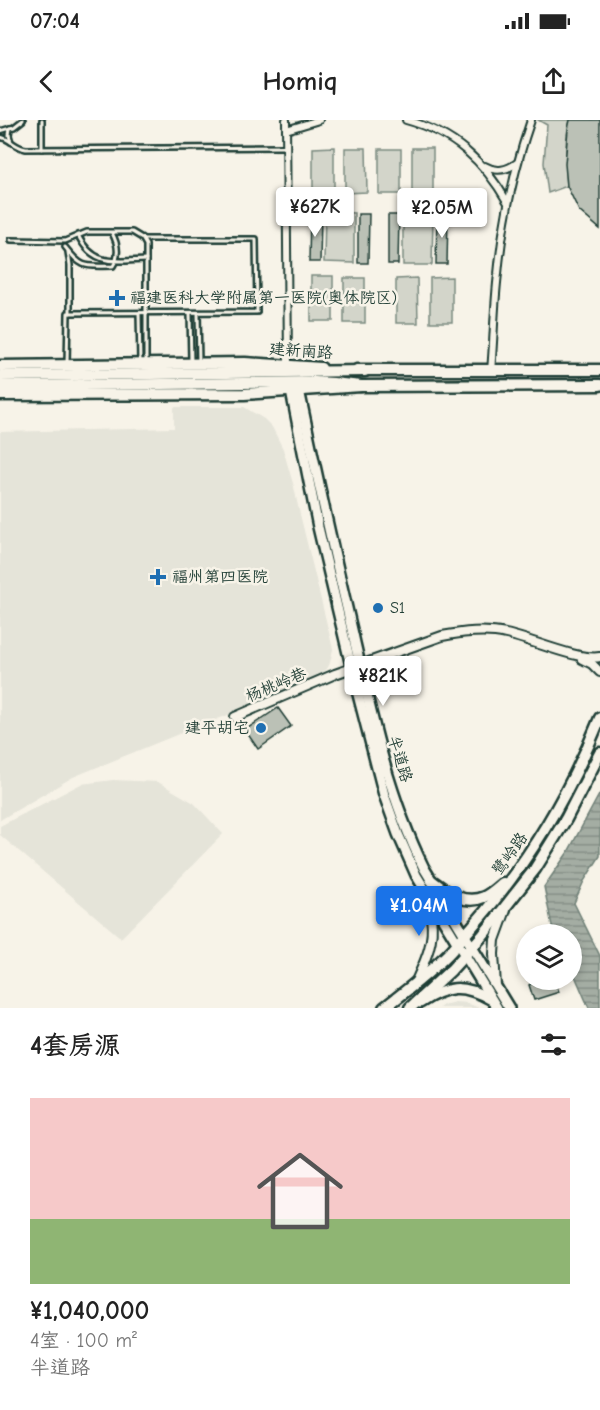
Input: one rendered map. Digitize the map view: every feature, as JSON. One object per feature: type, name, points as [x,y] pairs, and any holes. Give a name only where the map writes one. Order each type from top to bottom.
[{"type":"main road","name":"建新南路","points":[[0,366],[245,363],[365,371],[600,370]]},
{"type":"main road","points":[[0,376],[365,371]]},
{"type":"main road","points":[[0,386],[333,382],[361,386]]},
{"type":"main road","points":[[0,395],[244,394],[361,386],[600,385]]},
{"type":"main road","name":"半道路","points":[[295,391],[318,527],[380,747],[428,886],[468,951],[495,1004]]},
{"type":"main road","name":"鹭岭路","points":[[384,1008],[445,957],[518,871],[562,801],[600,718]]},
{"type":"main road","name":"鹭岭路","points":[[412,1008],[483,935],[535,870],[566,819],[600,753]]},
{"type":"main road","points":[[428,886],[459,899],[483,898],[518,871]]},
{"type":"main road","name":"半道路","points":[[468,951],[509,1008]]},
{"type":"main road","points":[[412,1008],[435,994],[454,988],[470,989],[495,1004]]},
{"type":"street","points":[[286,120],[288,365]]},
{"type":"street","points":[[286,130],[319,120]]},
{"type":"street","points":[[406,120],[434,130],[472,155],[501,190],[508,203]]},
{"type":"street","points":[[491,370],[498,273],[508,203],[531,120]]},
{"type":"street","points":[[482,165],[490,169],[502,170],[518,162]]},
{"type":"street","name":"杨桃岭巷","points":[[235,717],[356,667],[442,636],[471,632],[505,633],[570,653]]},
{"type":"street","points":[[570,653],[593,658],[600,657]]},
{"type":"street","points":[[570,653],[592,664],[600,672]]},
{"type":"street","points":[[415,984],[431,941],[432,919],[428,886]]},
{"type":"street","points":[[496,987],[495,940],[508,905]]},
{"type":"lane","points":[[0,131],[23,120]]},
{"type":"lane","points":[[42,120],[42,149]]},
{"type":"lane","points":[[10,128],[9,135],[12,144]]},
{"type":"lane","points":[[0,136],[20,148],[42,149],[286,147]]},
{"type":"lane","points":[[11,240],[69,240],[78,234],[87,232],[132,232],[143,239],[146,245],[143,364]]},
{"type":"lane","points":[[59,241],[78,262],[88,266],[113,266],[116,261],[117,245],[112,232]]},
{"type":"lane","points":[[78,234],[92,255],[103,260],[146,260]]},
{"type":"lane","points":[[70,313],[257,312],[256,239],[143,239]]},
{"type":"lane","points":[[66,247],[70,265],[67,366]]},
{"type":"lane","points":[[139,313],[143,364]]},
{"type":"lane","points":[[190,313],[195,364]]},
{"type":"lane","points":[[195,364],[198,313]]},
{"type":"shaded area","points":[[538,120],[570,120],[566,153],[567,186],[548,193],[544,163],[547,125]]},
{"type":"shaded area","points":[[334,147],[334,192],[313,192],[313,148]]},
{"type":"shaded area","points":[[345,148],[366,148],[367,192],[345,193]]},
{"type":"shaded area","points":[[412,148],[433,148],[433,193],[412,193]]},
{"type":"shaded area","points":[[379,149],[401,149],[401,194],[379,194]]},
{"type":"shaded area","points":[[325,212],[354,213],[354,263],[324,262]]},
{"type":"shaded area","points":[[403,215],[433,215],[432,265],[403,265]]},
{"type":"shaded area","points":[[311,276],[333,276],[333,321],[311,321]]},
{"type":"shaded area","points":[[452,277],[452,322],[430,322],[430,278]]},
{"type":"shaded area","points":[[344,278],[365,278],[365,323],[344,323]]},
{"type":"shaded area","points":[[417,278],[418,323],[396,323],[396,279]]},
{"type":"shaded area","name":"福州第四医院","points":[[174,407],[244,407],[264,419],[272,427],[283,449],[294,487],[333,649],[330,663],[318,678],[73,777],[0,820],[0,432],[174,428]]},
{"type":"shaded area","points":[[113,780],[158,782],[194,803],[223,834],[121,938],[0,835],[0,826],[81,784]]},
{"type":"shaded area","points":[[600,793],[600,856],[584,881],[574,903],[600,956],[600,1008],[589,1008],[581,990],[582,924],[552,924],[544,887],[568,852]]},
{"type":"shaded area","points":[[455,1002],[467,1003],[479,1008],[439,1008]]},
{"type":"building","points":[[570,120],[600,120],[600,229],[579,211],[567,186],[565,164]]},
{"type":"building","points":[[310,213],[321,214],[320,262],[309,262]]},
{"type":"building","points":[[358,214],[369,214],[368,263],[358,263]]},
{"type":"building","points":[[388,215],[399,215],[398,264],[388,264]]},
{"type":"building","points":[[437,215],[448,215],[447,264],[436,264]]},
{"type":"building","name":"建平胡宅","points":[[278,708],[291,726],[258,749],[245,730]]},
{"type":"building","points":[[531,990],[558,990],[559,992],[534,1000]]},
{"type":"place","name":"福建医科大学附属第一医院(奥体院区)","points":[[117,298]]},
{"type":"place","name":"福州第四医院","points":[[158,577]]},
{"type":"place","name":"S1","points":[[378,608]]},
{"type":"place","name":"建平胡宅","points":[[261,728]]}]
